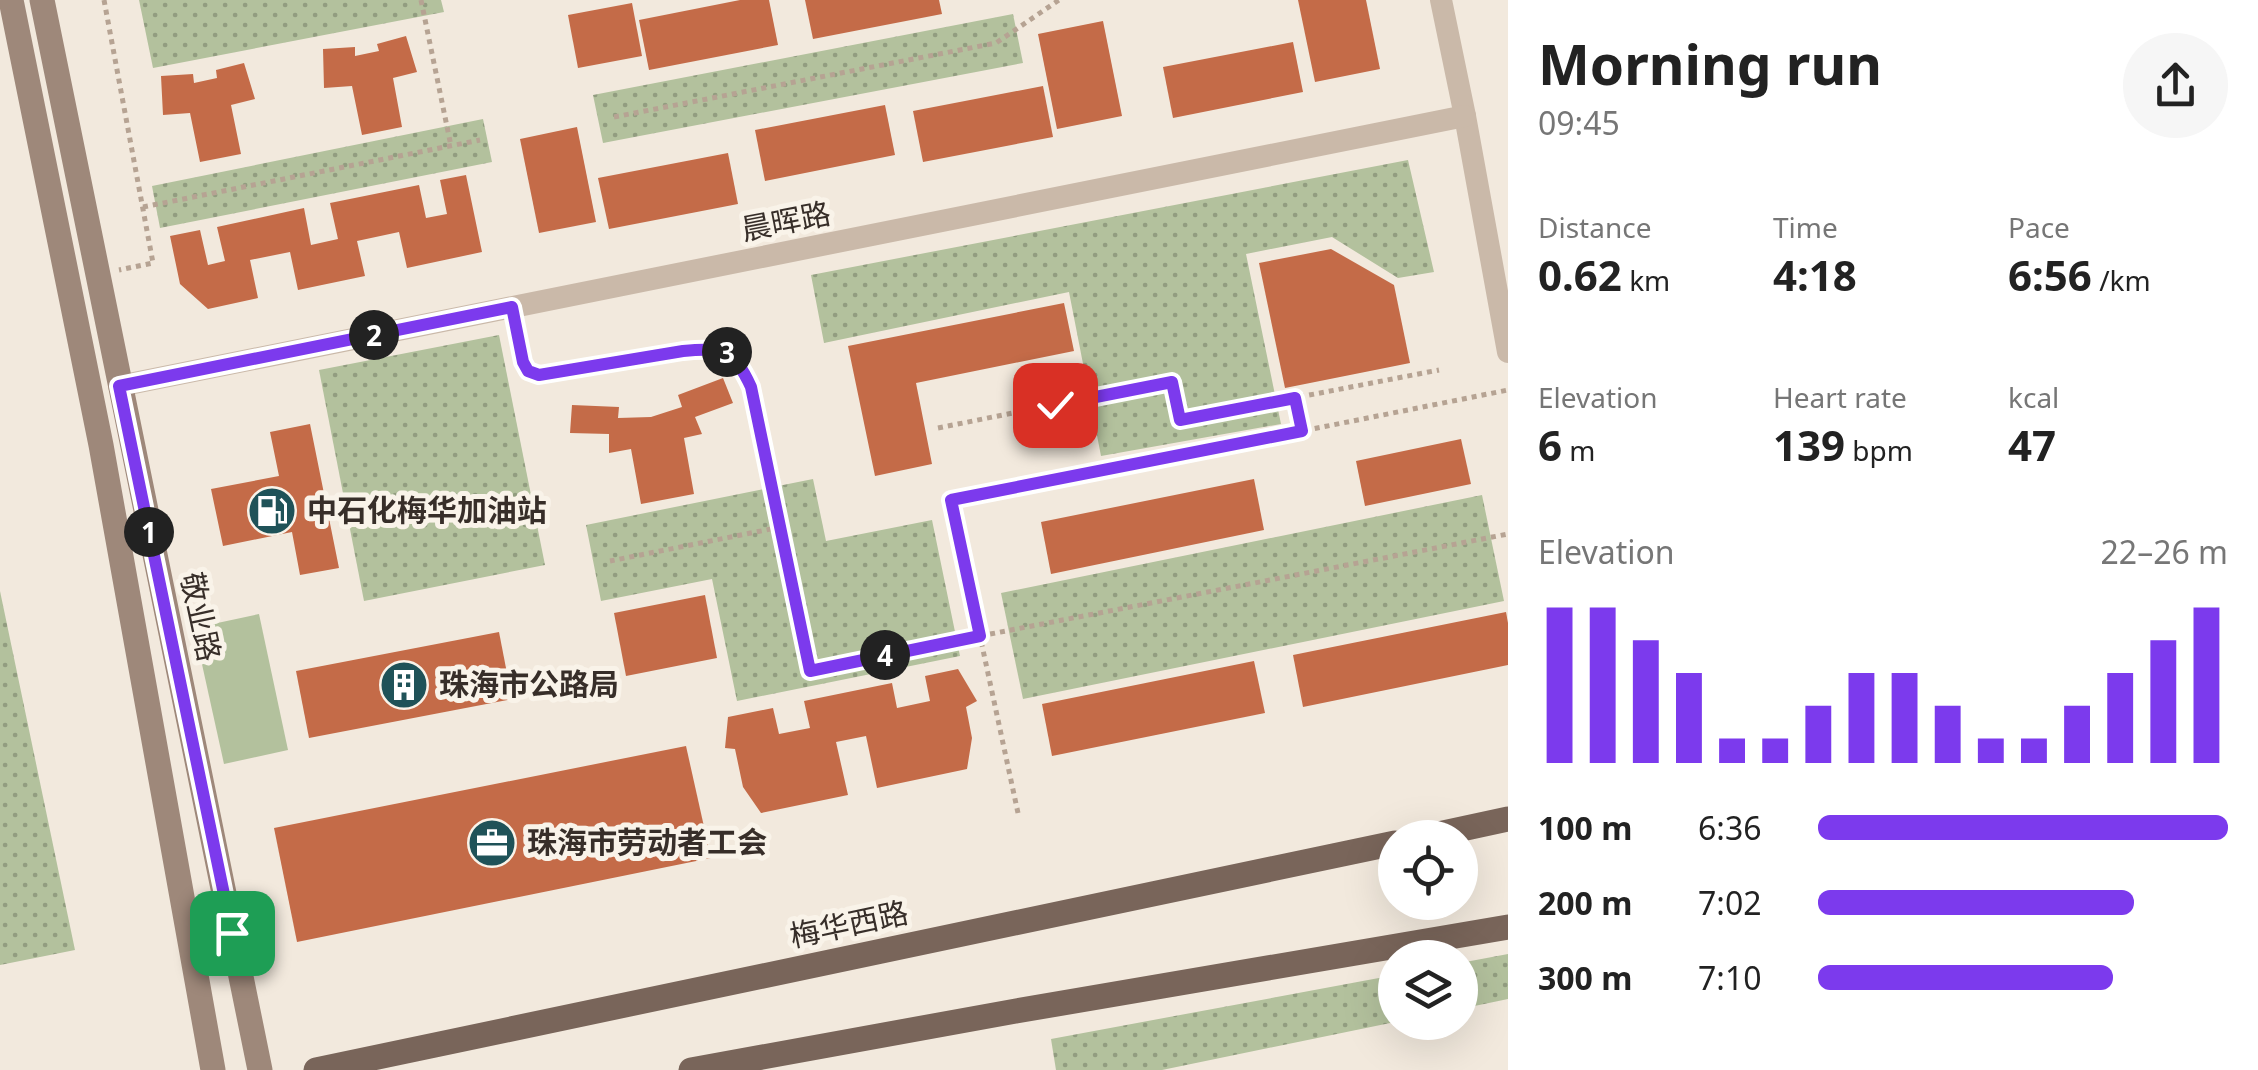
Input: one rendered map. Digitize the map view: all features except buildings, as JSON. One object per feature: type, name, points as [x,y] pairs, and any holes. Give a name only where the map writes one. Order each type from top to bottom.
[{"type":"main road","points":[[11,0],[100,445],[213,1070]]},
{"type":"main road","name":"敬业路","points":[[42,0],[260,1070]]},
{"type":"main road","points":[[1478,825],[1508,819]]},
{"type":"main road","name":"梅华西路","points":[[316,1070],[1378,847]]},
{"type":"main road","points":[[691,1070],[1508,927]]},
{"type":"street","points":[[1440,0],[1508,352]]},
{"type":"street","name":"晨晖路","points":[[119,386],[1465,116]]},
{"type":"path","points":[[97,274],[153,263],[104,0]]},
{"type":"path","points":[[421,0],[450,146]]},
{"type":"path","points":[[614,118],[996,43],[1059,0]]},
{"type":"path","points":[[143,207],[480,140]]},
{"type":"path","points":[[512,307],[523,362],[528,371],[539,375],[706,348],[730,353],[742,366],[751,387],[810,671],[1508,534]]},
{"type":"path","points":[[938,428],[1172,382],[1180,420],[1439,370]]},
{"type":"path","points":[[1018,813],[951,500],[1508,390]]},
{"type":"path","points":[[1295,398],[1302,431]]},
{"type":"path","points":[[610,561],[781,527]]},
{"type":"green space","points":[[139,0],[441,0],[444,12],[153,68]]},
{"type":"green space","points":[[1013,14],[1023,63],[603,143],[593,95]]},
{"type":"green space","points":[[483,119],[492,162],[160,228],[152,186]]},
{"type":"green space","points":[[1408,160],[1434,272],[1398,278],[1332,237],[1246,254],[1281,424],[1101,456],[1069,292],[824,343],[811,275]]},
{"type":"green space","points":[[499,335],[545,565],[364,601],[319,370]]},
{"type":"green space","points":[[813,479],[826,541],[932,520],[960,656],[737,701],[712,579],[601,601],[586,525]]},
{"type":"green space","points":[[1482,495],[1504,601],[1023,699],[1001,593]]},
{"type":"green space","points":[[0,591],[75,950],[0,965]]},
{"type":"green space","points":[[259,614],[288,750],[224,764],[194,628]]},
{"type":"green space","points":[[1508,954],[1508,999],[1478,1005],[1478,960]]},
{"type":"green space","points":[[1378,978],[1378,1026],[1162,1070],[1056,1070],[1051,1039]]},
{"type":"place","name":"中石化梅华加油站","points":[[272,511]]},
{"type":"place","name":"珠海市公路局","points":[[404,685]]},
{"type":"place","name":"珠海市劳动者工会","points":[[492,843]]},
{"type":"route","points":[[232,933],[119,386],[512,307],[523,362],[528,371],[539,375],[706,348],[730,353],[742,366],[751,387],[810,671],[980,636],[951,500],[1302,431],[1295,398],[1180,420],[1172,382],[1055,405]]}]
